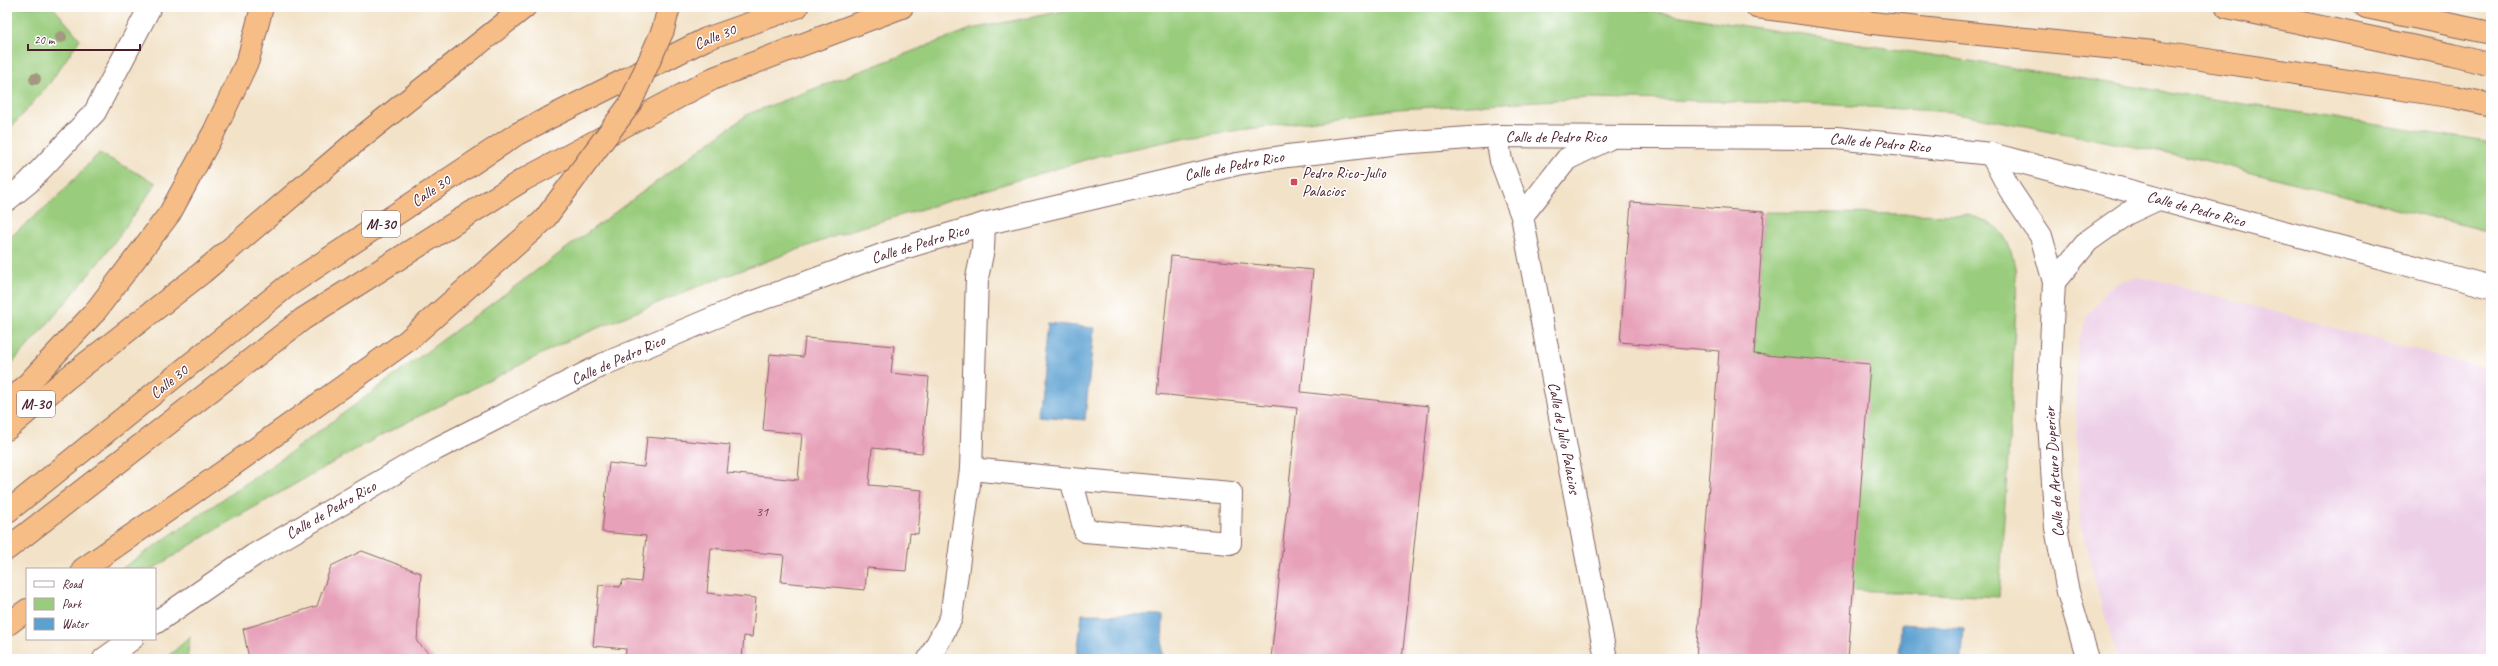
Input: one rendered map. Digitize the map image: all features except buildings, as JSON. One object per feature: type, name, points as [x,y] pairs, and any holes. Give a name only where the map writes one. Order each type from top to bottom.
[{"type":"highway","points":[[7,406],[94,313],[170,213],[214,132],[248,60],[262,7]]},
{"type":"highway","name":"M-30","points":[[7,429],[66,379],[203,272],[359,139],[525,7]]},
{"type":"highway","points":[[84,568],[216,478],[407,341],[544,220],[630,104],[663,30],[669,7]]},
{"type":"highway","name":"Calle 30","points":[[7,512],[286,287],[517,134],[706,39],[797,7]]},
{"type":"highway","points":[[7,549],[303,320],[523,180],[714,78],[902,7]]},
{"type":"highway","points":[[1757,7],[1881,24],[2154,52],[2455,97],[2491,105]]},
{"type":"highway","points":[[2227,7],[2453,55],[2491,65]]},
{"type":"highway","points":[[2366,7],[2491,33]]},
{"type":"highway","points":[[7,625],[26,611]]},
{"type":"street","points":[[7,200],[28,183],[95,112],[150,7]]},
{"type":"street","name":"Calle de Pedro Rico","points":[[156,622],[254,555],[430,453],[602,365],[737,308],[887,253],[984,224],[1237,164],[1399,143],[1497,136],[1836,138],[1991,154],[2491,287]]},
{"type":"street","name":"Calle de Julio Palacios","points":[[1497,136],[1501,160],[1522,216],[1606,659]]},
{"type":"street","points":[[1522,216],[1567,159],[1612,137]]},
{"type":"street","name":"Calle de Arturo Duperier","points":[[1991,154],[2010,190],[2041,236],[2054,282],[2048,408],[2056,528],[2068,592],[2088,659]]},
{"type":"street","points":[[2054,282],[2088,241],[2126,214],[2158,199]]},
{"type":"street","points":[[930,659],[952,618],[972,469],[976,278],[983,249],[984,224]]},
{"type":"street","points":[[972,469],[1231,493],[1230,543],[1085,531],[1071,479]]},
{"type":"street","points":[[104,659],[131,640]]},
{"type":"shaded area","points":[[2137,278],[2152,279],[2491,370],[2491,659],[2118,659],[2096,586],[2080,522],[2076,399],[2078,342],[2088,315],[2108,289],[2120,282]]},
{"type":"green space","points":[[7,7],[53,7],[80,39],[49,84],[7,132]]},
{"type":"green space","points":[[1084,7],[1624,7],[2491,143],[2491,232],[2199,159],[1951,112],[1819,104],[1592,98],[1398,109],[1188,137],[1098,156],[852,230],[696,287],[569,340],[378,437],[216,529],[155,568],[122,568],[287,455],[748,114],[971,29]]},
{"type":"green space","points":[[99,153],[156,183],[104,256],[7,369],[7,240],[56,198]]},
{"type":"green space","points":[[1764,212],[1967,215],[1992,225],[2006,239],[2013,257],[2016,293],[2011,406],[1999,597],[1853,590],[1754,354]]},
{"type":"green space","points":[[190,637],[187,659],[165,659]]},
{"type":"water","points":[[1048,323],[1094,328],[1085,420],[1038,416]]},
{"type":"water","points":[[1082,614],[1163,615],[1162,659],[1100,659],[1077,656]]},
{"type":"water","points":[[1901,624],[1964,628],[1962,659],[1899,659]]},
{"type":"place","name":"Pedro Rico-Julio Palacios","points":[[1294,182]]}]
